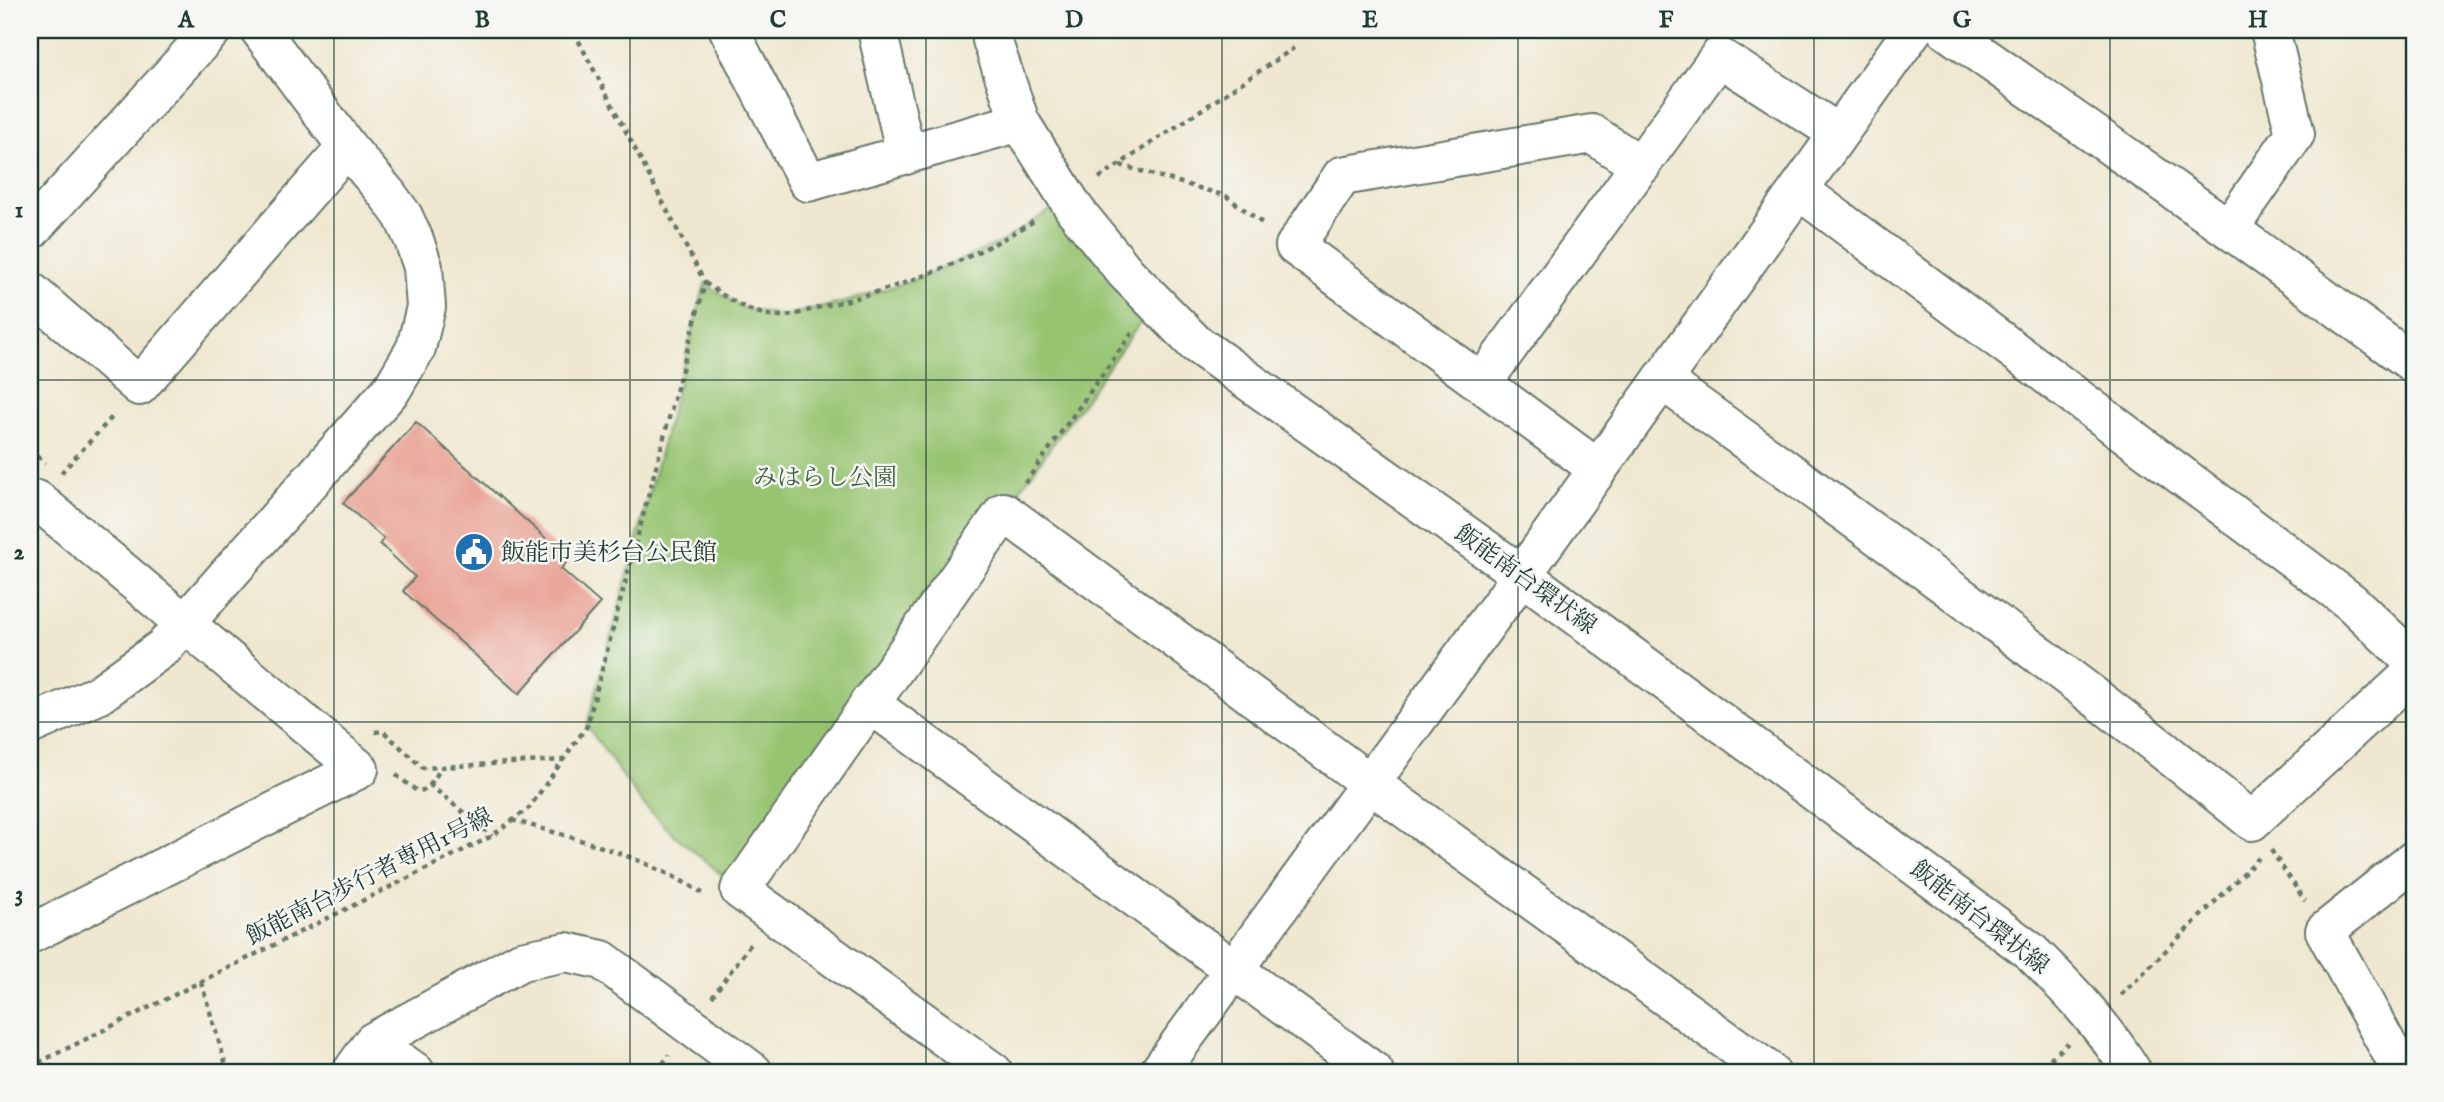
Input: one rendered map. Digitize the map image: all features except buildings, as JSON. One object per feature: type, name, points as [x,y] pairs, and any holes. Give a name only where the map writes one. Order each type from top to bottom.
[{"type":"street","points":[[30,231],[212,30]]},
{"type":"street","points":[[30,725],[98,695],[164,647],[392,389],[416,348],[426,307],[423,267],[403,216],[346,147],[260,30]]},
{"type":"street","points":[[729,30],[808,182],[1020,122]]},
{"type":"street","points":[[877,30],[906,155]]},
{"type":"street","name":"飯能南台環状線","points":[[991,30],[1020,122],[1068,199],[1126,273],[1195,343],[1522,575],[2030,951],[2079,999],[2132,1072]]},
{"type":"street","points":[[1159,1072],[1371,784],[1913,30]]},
{"type":"street","points":[[1946,30],[2229,229],[2414,364]]},
{"type":"street","points":[[2229,229],[2295,134],[2270,30]]},
{"type":"street","points":[[1482,383],[1719,57],[1838,134]]},
{"type":"street","points":[[1598,470],[1295,246],[1342,176],[1592,134],[1641,166]]},
{"type":"street","points":[[30,291],[139,386],[346,147]]},
{"type":"street","points":[[1799,190],[2351,602],[2414,662]]},
{"type":"street","points":[[1662,380],[1984,614],[2165,750],[2261,835],[2414,672]]},
{"type":"street","points":[[30,934],[359,769],[186,623],[33,504]]},
{"type":"street","points":[[993,1072],[740,890],[1004,512],[1371,784],[1770,1072]]},
{"type":"street","points":[[869,703],[1374,1072]]},
{"type":"street","points":[[2402,1072],[2325,931],[2414,860]]},
{"type":"street","points":[[362,1057],[521,961],[566,951],[602,960],[753,1072]]},
{"type":"street","points":[[362,1057],[415,1072]]},
{"type":"path","points":[[573,30],[705,283],[746,309],[783,316],[833,304],[924,276],[999,243],[1294,48]]},
{"type":"path","points":[[1119,164],[1226,196],[1295,246]]},
{"type":"path","name":"飯能南台歩行者専用1号線","points":[[30,1067],[492,836],[529,808],[587,726],[705,283]]},
{"type":"path","points":[[1004,512],[1155,302]]},
{"type":"path","points":[[33,504],[139,386]]},
{"type":"path","points":[[370,732],[383,731],[423,768],[563,760]]},
{"type":"path","points":[[359,769],[373,758],[417,791],[430,785],[442,767]]},
{"type":"path","points":[[430,785],[492,836]]},
{"type":"path","points":[[512,820],[610,849],[683,881],[705,895]]},
{"type":"path","points":[[2095,1020],[2261,835],[2325,931]]},
{"type":"path","points":[[201,982],[228,1072]]},
{"type":"green space","name":"みはらし公園","points":[[1068,199],[1155,302],[1004,512],[740,890],[674,835],[642,803],[587,726],[705,284],[746,309],[783,316],[846,302],[924,276],[999,243]]},
{"type":"place","name":"飯能市美杉台公民館","points":[[474,552]]}]
